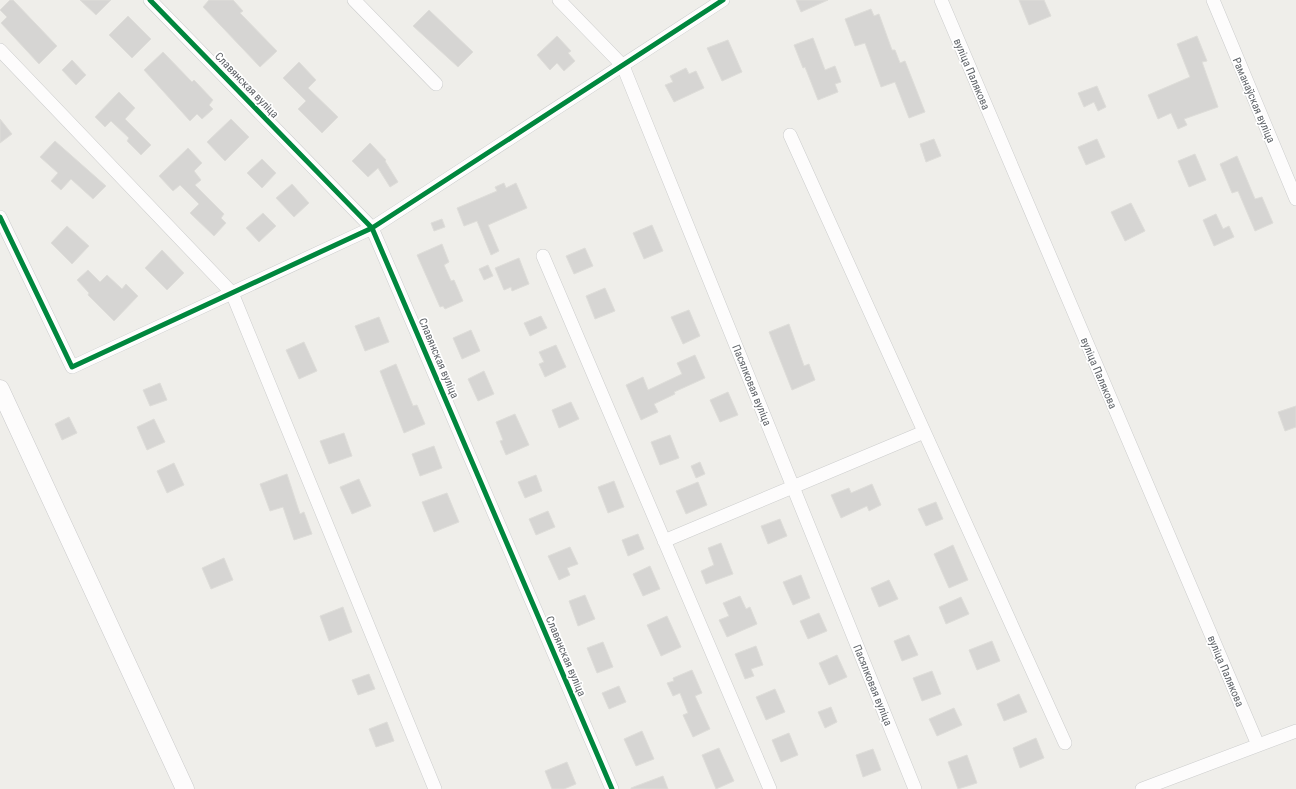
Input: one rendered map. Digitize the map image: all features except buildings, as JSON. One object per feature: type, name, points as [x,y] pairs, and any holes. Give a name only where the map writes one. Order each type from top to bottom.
[{"type":"street","name":"Славянская вуліца","points":[[150,0],[372,228],[612,789]]},
{"type":"street","points":[[354,0],[436,84]]},
{"type":"street","name":"Пасялковая вуліца","points":[[559,0],[623,66],[915,789]]},
{"type":"street","points":[[0,217],[72,367],[372,228],[723,0]]},
{"type":"street","name":"вуліца Палякова","points":[[941,0],[1258,745]]},
{"type":"street","name":"Раманаўская вуліца","points":[[1213,0],[1296,199]]},
{"type":"street","points":[[0,50],[232,293],[435,789]]},
{"type":"street","points":[[790,135],[1065,743]]},
{"type":"street","points":[[543,256],[770,789]]},
{"type":"street","points":[[0,389],[185,789]]},
{"type":"street","points":[[664,541],[792,486],[924,432]]},
{"type":"street","points":[[1142,789],[1296,731]]},
{"type":"cycle path","points":[[150,0],[372,228],[612,789]]},
{"type":"cycle path","points":[[0,217],[72,367],[372,228],[723,0]]}]
